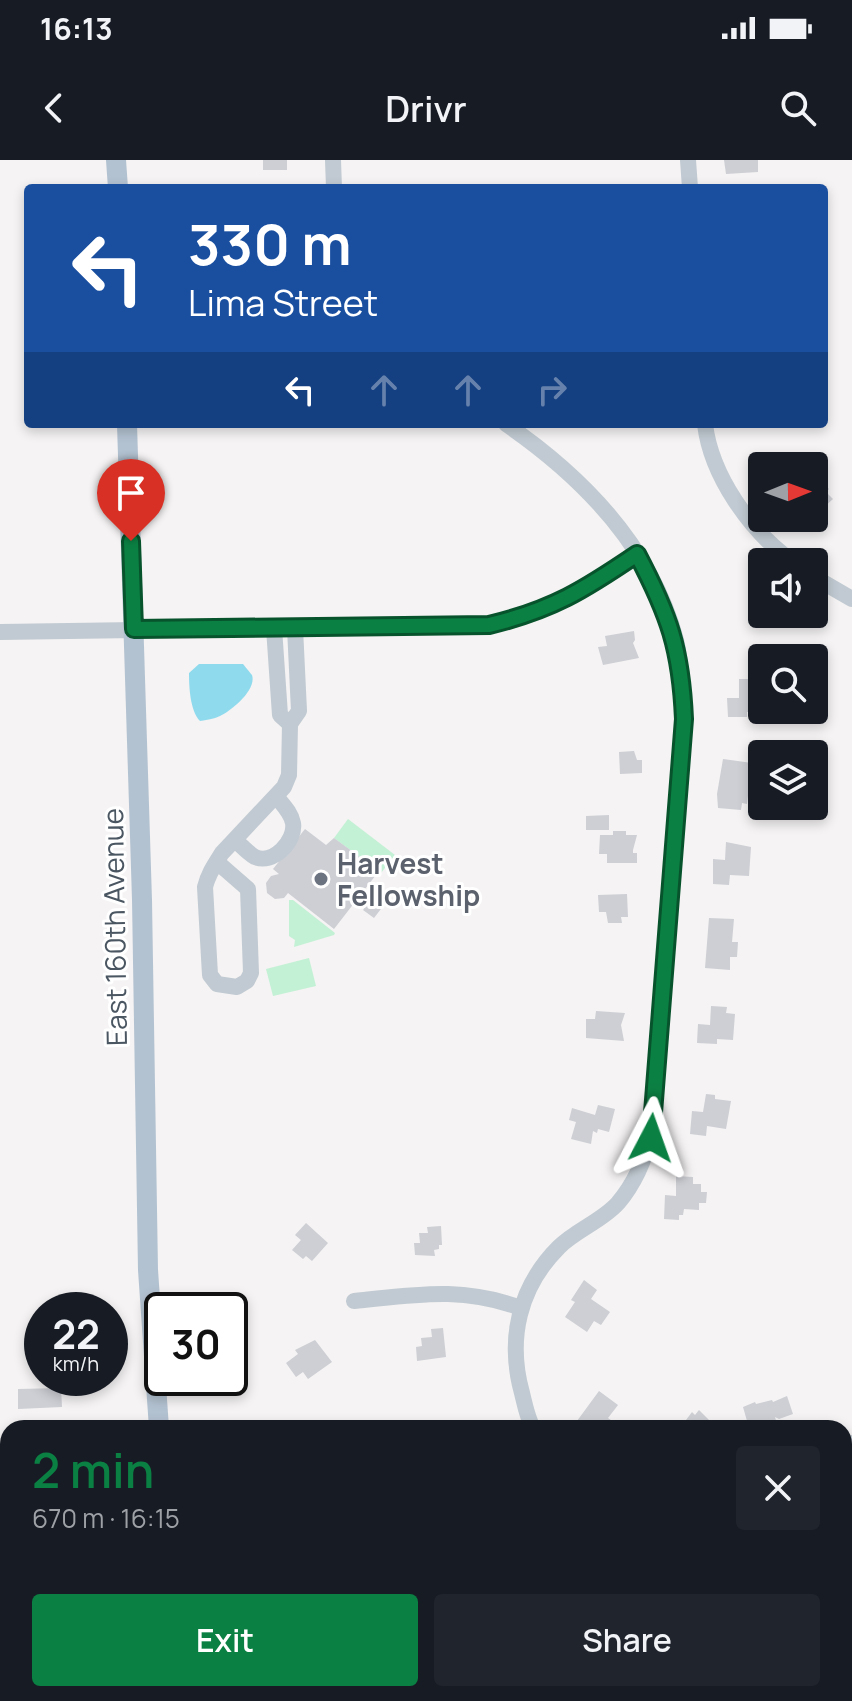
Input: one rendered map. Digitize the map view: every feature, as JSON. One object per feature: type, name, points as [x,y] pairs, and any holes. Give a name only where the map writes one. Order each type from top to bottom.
[{"type":"main road","points":[[116,160],[118,184]]},
{"type":"main road","name":"East 160th Avenue","points":[[127,428],[148,1270],[158,1420]]},
{"type":"street","points":[[333,160],[334,184]]},
{"type":"street","points":[[688,160],[690,184]]},
{"type":"street","points":[[515,428],[577,479],[610,513],[637,554],[659,596],[675,639],[682,678],[684,719],[651,1138],[639,1173],[616,1205],[560,1245],[537,1275],[521,1308],[514,1337],[516,1372],[531,1420]]},
{"type":"street","points":[[706,428],[718,470],[742,508],[774,548]]},
{"type":"street","points":[[0,632],[489,625],[526,616],[567,600],[637,554]]},
{"type":"street","points":[[828,585],[852,599]]},
{"type":"street","points":[[274,628],[280,715],[290,724]]},
{"type":"street","points":[[217,862],[248,889],[251,973],[247,981],[237,987],[217,984],[210,975],[205,887],[217,862],[284,787],[289,775],[290,724],[299,711],[295,628]]},
{"type":"street","points":[[235,840],[254,856],[264,859],[279,852],[291,838],[294,828],[289,812],[276,796]]},
{"type":"street","points":[[354,1301],[455,1292],[521,1308]]},
{"type":"green space","points":[[348,819],[395,855],[381,873],[334,838]]},
{"type":"green space","points":[[289,900],[293,900],[334,935],[294,947],[295,940],[289,936]]},
{"type":"green space","points":[[309,958],[316,986],[273,996],[266,969]]},
{"type":"water","points":[[199,664],[243,664],[253,681],[247,693],[230,710],[218,717],[200,721],[192,705],[189,678],[189,673]]},
{"type":"building","points":[[263,160],[287,160],[287,170],[263,170]]},
{"type":"building","points":[[724,160],[758,160],[758,172],[726,174]]},
{"type":"building","points":[[634,631],[633,643],[639,658],[603,665],[598,647],[607,646],[605,636]]},
{"type":"building","points":[[739,679],[748,679],[747,717],[728,717],[727,698],[739,698]]},
{"type":"building","points":[[634,751],[637,760],[642,760],[642,773],[620,774],[619,752]]},
{"type":"building","points":[[723,759],[748,762],[747,804],[742,803],[741,810],[718,808],[717,794]]},
{"type":"building","points":[[609,815],[609,830],[586,830],[586,816]]},
{"type":"building","name":"Harvest Fellowship","points":[[305,829],[326,845],[334,838],[379,871],[334,929],[288,893],[284,898],[275,899],[267,893],[266,883],[271,876],[279,874],[273,869]]},
{"type":"building","points":[[613,831],[637,835],[633,853],[637,853],[637,863],[607,863],[607,854],[599,854],[600,835],[613,835]]},
{"type":"building","points":[[726,842],[751,847],[749,876],[730,875],[729,885],[713,884],[713,859],[725,860]]},
{"type":"building","points":[[376,892],[387,901],[374,918],[363,910]]},
{"type":"building","points":[[627,894],[628,917],[621,917],[622,923],[608,923],[606,912],[599,912],[598,895]]},
{"type":"building","points":[[709,918],[734,919],[732,942],[738,942],[737,957],[730,957],[730,970],[705,968]]},
{"type":"building","points":[[711,1006],[727,1007],[726,1013],[735,1014],[733,1040],[717,1039],[717,1044],[697,1043],[698,1024],[710,1025]]},
{"type":"building","points":[[596,1011],[625,1013],[621,1025],[624,1041],[586,1038],[586,1019],[595,1019]]},
{"type":"building","points":[[706,1094],[731,1101],[726,1129],[707,1126],[706,1136],[690,1134],[692,1111],[703,1112]]},
{"type":"building","points":[[598,1105],[615,1109],[609,1132],[593,1131],[591,1144],[571,1139],[576,1122],[569,1120],[572,1108],[595,1115]]},
{"type":"building","points":[[676,1176],[693,1177],[693,1184],[701,1184],[701,1192],[707,1192],[706,1203],[699,1203],[699,1210],[684,1209],[679,1220],[664,1219],[665,1195],[676,1196]]},
{"type":"building","points":[[306,1223],[328,1243],[312,1261],[306,1256],[303,1259],[292,1250],[301,1240],[295,1235]]},
{"type":"building","points":[[441,1226],[442,1245],[434,1250],[435,1256],[415,1255],[414,1243],[420,1243],[419,1233],[428,1233],[427,1227]]},
{"type":"building","points":[[584,1280],[597,1290],[591,1299],[610,1312],[601,1325],[594,1321],[587,1332],[565,1317],[575,1302],[571,1300]]},
{"type":"building","points":[[443,1328],[446,1357],[417,1361],[416,1347],[422,1346],[421,1338],[432,1337],[431,1329]]},
{"type":"building","points":[[315,1340],[332,1362],[308,1379],[303,1372],[296,1377],[286,1363],[298,1354],[295,1350]]},
{"type":"building","points":[[18,1389],[24,1389],[24,1396],[61,1396],[62,1407],[18,1409]]},
{"type":"building","points":[[599,1391],[618,1405],[608,1418],[611,1420],[578,1420]]},
{"type":"building","points":[[787,1396],[793,1414],[779,1419],[775,1417],[776,1420],[747,1420],[743,1407],[755,1402],[773,1402]]},
{"type":"building","points":[[699,1410],[709,1420],[686,1420],[692,1412],[695,1415]]},
{"type":"place","name":"Harvest Fellowship","points":[[321,879]]},
{"type":"route","points":[[131,541],[134,629],[489,625],[526,616],[567,600],[637,554],[659,596],[675,639],[682,678],[684,719],[651,1138]]}]
